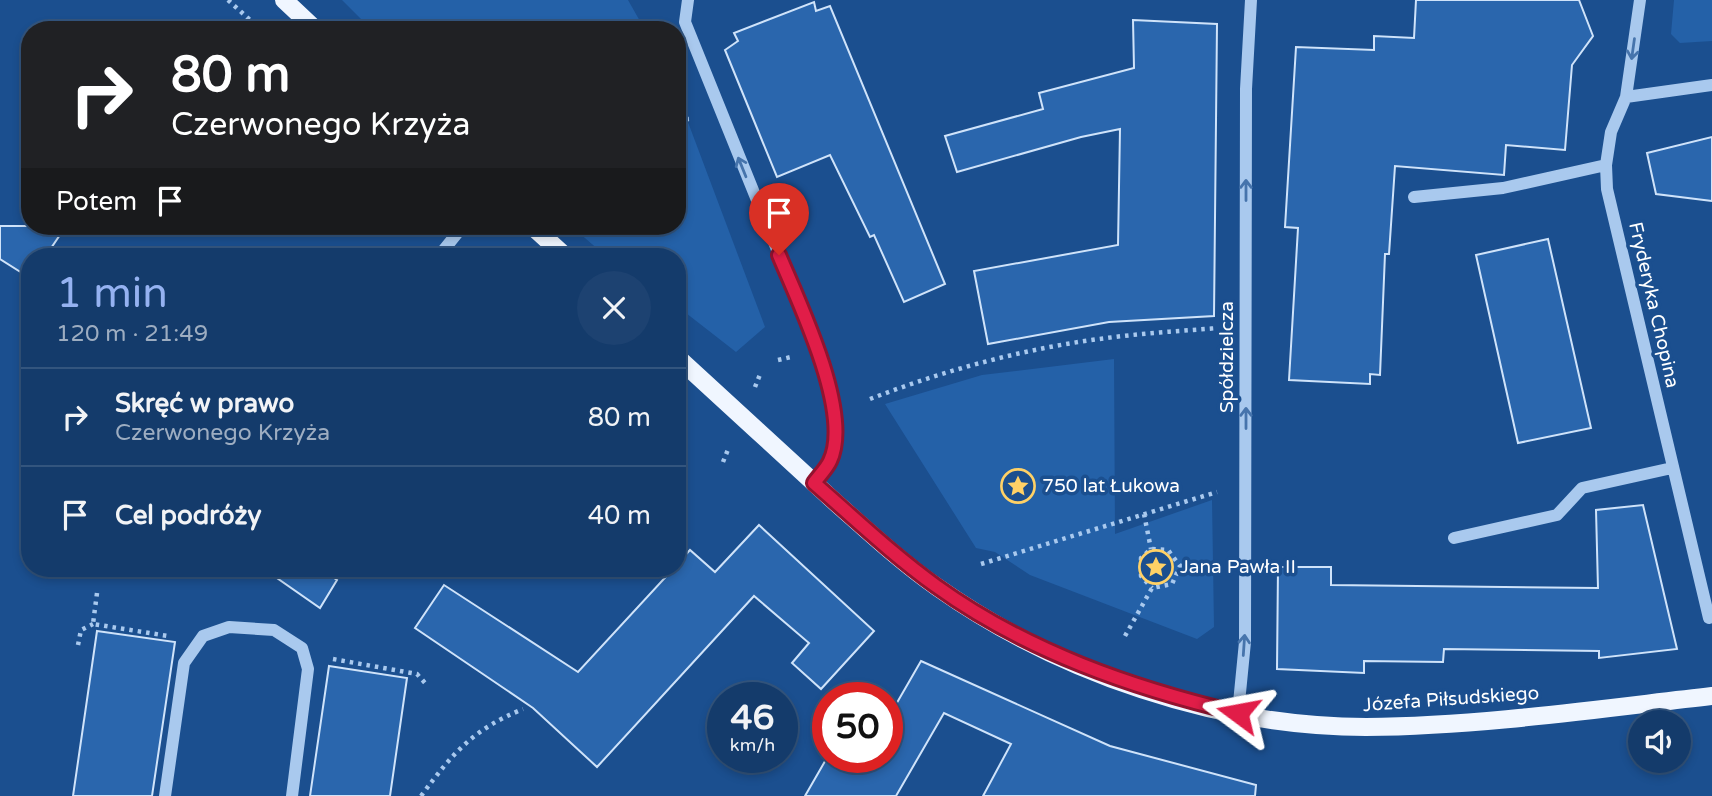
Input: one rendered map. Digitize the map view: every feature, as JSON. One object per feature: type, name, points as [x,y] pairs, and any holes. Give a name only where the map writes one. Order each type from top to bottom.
[{"type":"main road","points":[[284,0],[306,21]]},
{"type":"main road","points":[[542,235],[556,248]]},
{"type":"main road","name":"Józefa Piłsudskiego","points":[[686,365],[814,483],[936,587],[1019,637],[1132,684],[1171,697],[1238,713],[1300,723],[1364,727],[1413,725],[1712,696]]},
{"type":"street","name":"Spółdzielcza","points":[[1238,713],[1245,642],[1246,89],[1251,0]]},
{"type":"street","name":"Fryderyka Chopina","points":[[1640,0],[1626,97],[1611,132],[1605,165],[1607,189],[1709,618]]},
{"type":"street","points":[[685,21],[688,1]]},
{"type":"street","points":[[686,24],[818,351],[831,399],[835,430],[831,460],[814,483]]},
{"type":"street","points":[[1626,97],[1712,85]]},
{"type":"street","points":[[1414,197],[1503,188],[1605,165]]},
{"type":"street","points":[[1454,538],[1557,515],[1582,488],[1672,468]]},
{"type":"street","points":[[165,796],[184,663],[203,636],[229,627],[274,630],[302,648],[308,669],[292,796]]},
{"type":"path","points":[[228,0],[251,21]]},
{"type":"path","points":[[686,119],[690,119]]},
{"type":"path","points":[[870,399],[911,383],[994,359],[1106,338],[1223,328]]},
{"type":"path","points":[[981,564],[1217,491]]},
{"type":"path","points":[[1144,514],[1151,549]]},
{"type":"path","points":[[1152,588],[1141,576],[1141,558],[1151,549],[1168,550],[1180,566]]},
{"type":"path","points":[[1180,566],[1218,564]]},
{"type":"path","points":[[1125,636],[1152,588],[1171,584],[1180,566]]},
{"type":"path","points":[[93,625],[97,593]]},
{"type":"path","points":[[78,645],[81,630],[93,625],[200,640]]},
{"type":"path","points":[[304,654],[417,674],[425,683]]},
{"type":"path","points":[[421,796],[464,742],[496,720],[523,709]]},
{"type":"shaded area","points":[[342,0],[628,0],[640,21],[363,21]]},
{"type":"shaded area","points":[[1674,0],[1712,0],[1712,41],[1680,43],[1671,34]]},
{"type":"shaded area","points":[[686,117],[765,327],[736,352],[686,313],[686,248],[597,248],[581,235],[686,235]]},
{"type":"shaded area","points":[[1114,359],[1115,534],[1212,500],[1214,627],[1197,639],[1030,575],[995,552],[976,548],[885,404],[982,375]]},
{"type":"building","points":[[1416,0],[1579,0],[1593,36],[1572,65],[1565,150],[1506,145],[1504,175],[1395,166],[1389,254],[1385,254],[1380,375],[1370,374],[1370,384],[1289,380],[1298,228],[1285,227],[1296,47],[1374,50],[1374,36],[1414,38]]},
{"type":"building","points":[[814,2],[816,11],[830,6],[945,284],[904,302],[874,235],[870,237],[830,155],[777,177],[725,50],[738,41],[734,33]]},
{"type":"building","points":[[1133,20],[1217,24],[1214,316],[1109,322],[988,344],[974,271],[1118,245],[1120,129],[1081,137],[957,172],[945,136],[1043,109],[1039,93],[1134,68]]},
{"type":"building","points":[[1712,137],[1712,201],[1656,194],[1647,153]]},
{"type":"building","points":[[0,226],[21,226],[21,235],[60,235],[51,248],[21,248],[21,272],[0,259]]},
{"type":"building","points":[[1548,239],[1591,428],[1518,443],[1476,255]]},
{"type":"building","points":[[1643,505],[1677,649],[1599,658],[1599,651],[1444,649],[1443,662],[1364,661],[1364,673],[1277,669],[1278,567],[1331,567],[1331,585],[1598,588],[1596,510]]},
{"type":"building","points":[[759,525],[874,631],[827,682],[813,682],[792,663],[809,643],[754,596],[597,767],[533,708],[415,628],[444,585],[578,672],[666,577],[686,577],[686,554],[690,550],[715,572]]},
{"type":"building","points":[[275,577],[332,577],[337,580],[320,608]]},
{"type":"building","points":[[97,631],[175,642],[152,796],[73,796]]},
{"type":"building","points":[[921,661],[1110,746],[1256,785],[1255,796],[983,796],[1011,744],[944,713],[896,796],[805,796],[818,773],[903,773],[903,692]]},
{"type":"building","points":[[329,666],[407,678],[390,796],[310,796]]},
{"type":"place","name":"750 lat Łukowa","points":[[1018,486]]},
{"type":"place","name":"Jana Pawła II","points":[[1156,567]]},
{"type":"route","points":[[779,255],[818,351],[831,399],[835,430],[831,460],[814,483],[936,587],[1019,637],[1090,669],[1132,684],[1171,697],[1238,713]]}]
